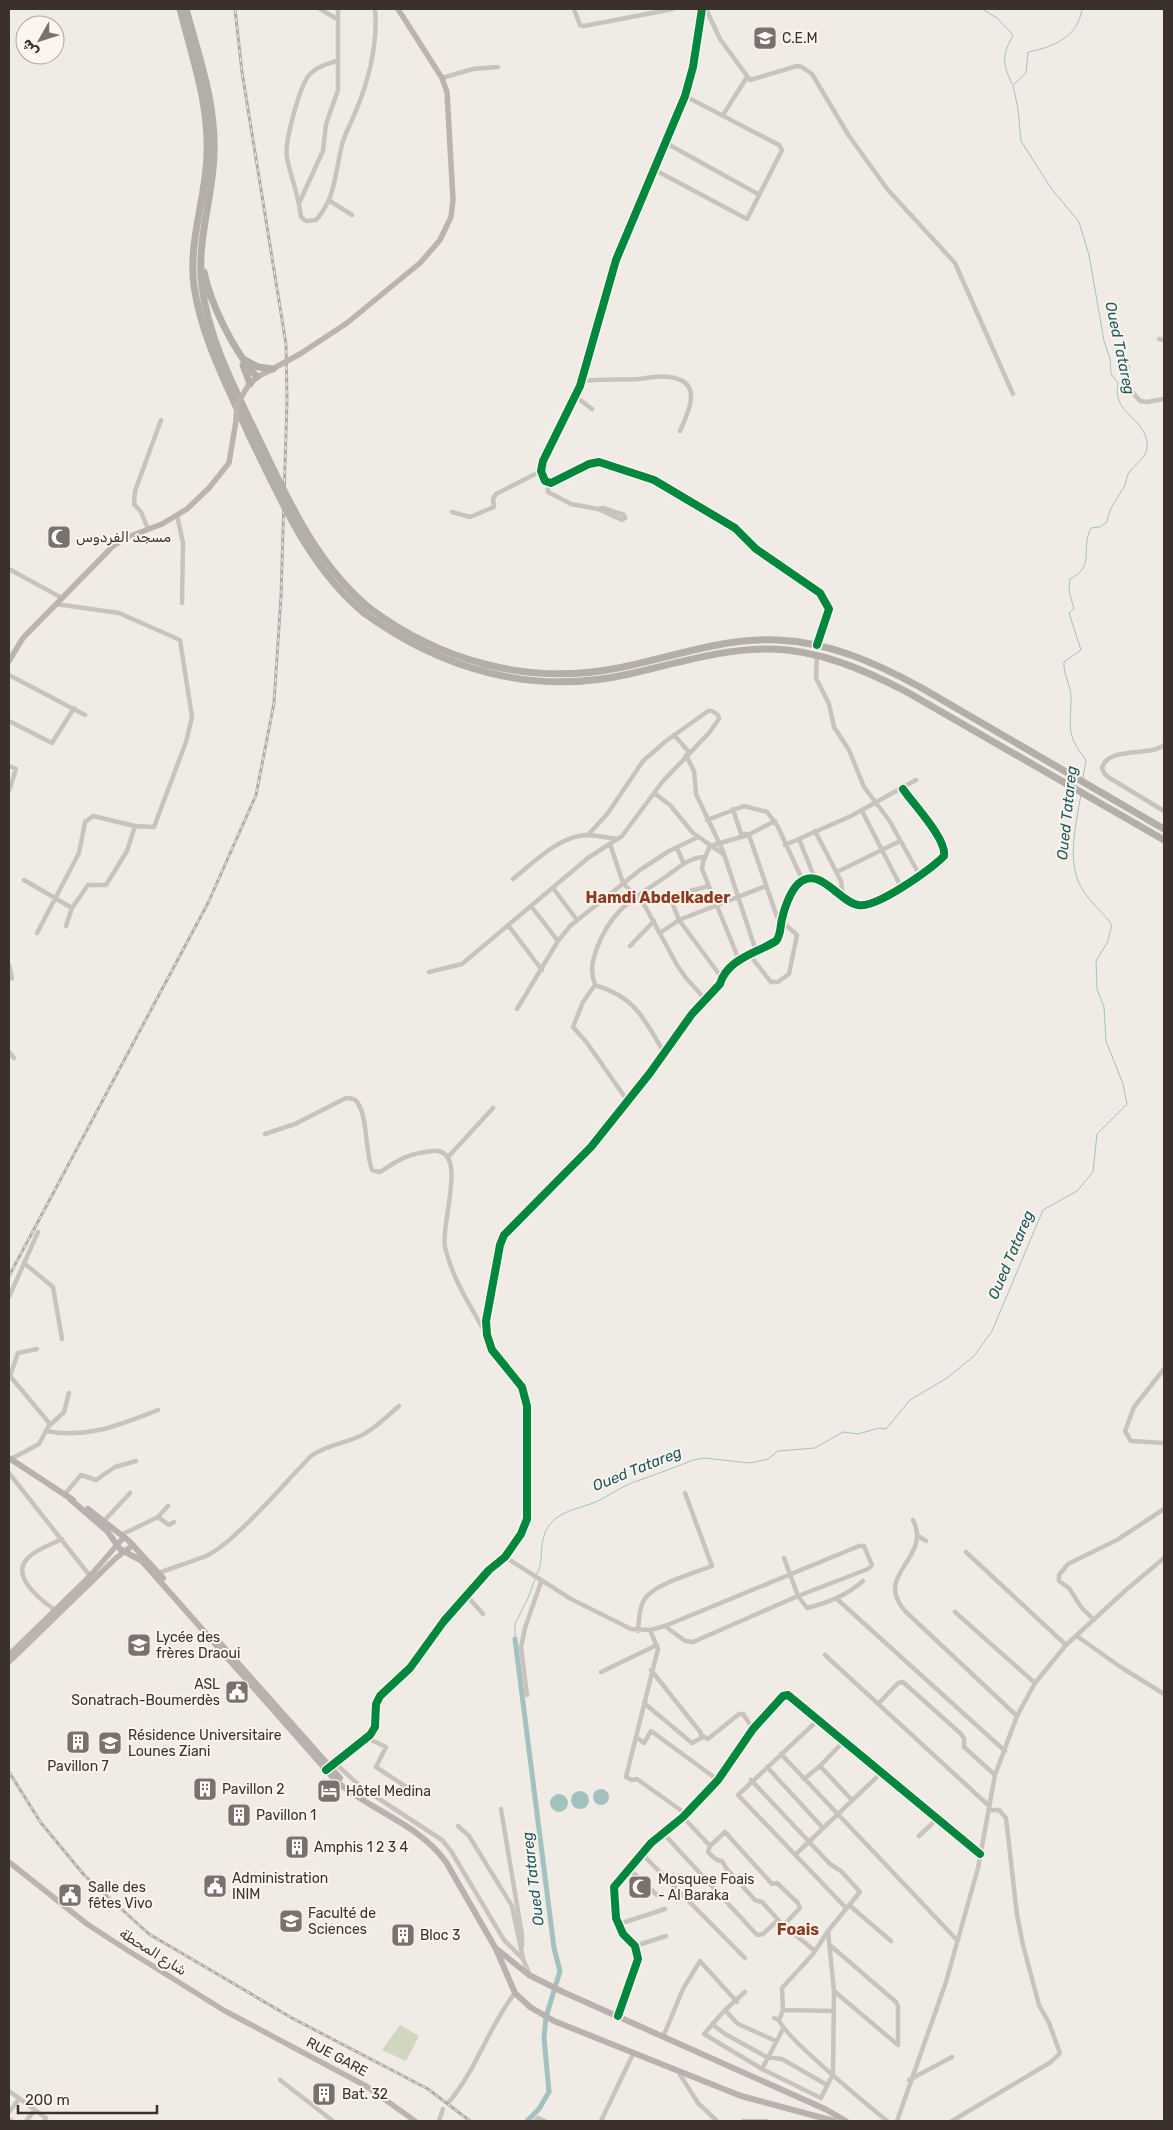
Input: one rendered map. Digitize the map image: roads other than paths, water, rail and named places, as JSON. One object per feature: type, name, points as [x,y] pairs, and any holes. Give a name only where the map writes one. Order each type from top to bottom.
[{"type":"highway","points":[[180,9],[200,83],[207,126],[206,170],[193,257],[194,285],[200,313],[214,358],[310,554],[335,586],[404,641],[442,659],[485,673],[524,681],[557,682],[605,679],[736,652],[770,649],[817,655],[850,666],[907,692],[1164,840]]},
{"type":"highway","points":[[186,9],[207,81],[214,125],[213,170],[201,243],[201,284],[213,332],[252,433]]},
{"type":"highway","points":[[201,243],[210,293],[241,356],[257,377]]},
{"type":"highway","points":[[213,332],[221,328],[226,331],[249,385]]},
{"type":"highway","points":[[241,356],[258,367],[274,368]]},
{"type":"highway","points":[[366,610],[436,647],[477,663],[520,672],[581,673],[617,669],[734,641],[776,640],[817,645],[844,652],[891,671],[1164,829]]},
{"type":"main road","points":[[9,661],[23,638],[113,546],[187,509],[209,488],[229,463],[237,404],[249,385],[257,377],[300,354],[347,323],[420,263],[440,240],[451,217],[453,200],[447,92],[442,78],[398,9]]},
{"type":"main road","points":[[10,1459],[104,1521],[133,1545],[330,1766]]},
{"type":"main road","points":[[67,1497],[104,1528],[124,1552],[139,1559],[156,1576],[330,1766],[369,1804],[415,1832],[436,1849],[446,1862],[496,1949],[515,1993],[538,2013],[679,2073],[760,2102],[834,2121]]},
{"type":"main road","points":[[9,1655],[90,1576],[123,1536]]},
{"type":"main road","points":[[9,1662],[116,1558],[133,1545]]},
{"type":"main road","name":"شارع المحطة","points":[[9,1862],[108,1938],[225,2012],[294,2048]]},
{"type":"main road","points":[[496,1949],[529,1975],[563,1992],[825,2109],[846,2121]]},
{"type":"main road","name":"RUE GARE","points":[[294,2048],[366,2086],[415,2121]]},
{"type":"main road","name":"RUE GARE","points":[[294,2048],[318,2057],[361,2080],[421,2121]]},
{"type":"street","points":[[320,9],[337,19]]},
{"type":"street","points":[[300,201],[323,151],[326,124],[338,90],[338,9]]},
{"type":"street","points":[[337,61],[318,66],[308,76],[286,140],[286,157],[300,201],[301,217],[306,221],[316,220],[330,201],[343,142],[363,92],[372,62],[376,27],[375,9]]},
{"type":"street","points":[[574,9],[577,22],[584,26],[673,9]]},
{"type":"street","points":[[704,9],[720,39],[747,77],[754,80],[797,66],[802,66],[812,74],[878,177],[961,272],[1012,394]]},
{"type":"street","points":[[598,509],[605,508],[625,518],[622,520],[598,509],[567,502],[548,492],[548,484],[542,471],[543,461],[581,381],[616,260],[685,96],[693,67],[704,9]]},
{"type":"street","points":[[442,78],[473,69],[498,67]]},
{"type":"street","points":[[723,115],[747,77]]},
{"type":"street","points":[[655,170],[744,218],[749,216],[781,148],[685,96]]},
{"type":"street","points":[[666,143],[758,194]]},
{"type":"street","points":[[330,201],[352,215]]},
{"type":"street","points":[[1128,367],[1126,373],[1128,383],[1140,401],[1147,402],[1164,399]]},
{"type":"street","points":[[581,381],[668,376],[684,382],[690,388],[692,396],[691,407],[680,430]]},
{"type":"street","points":[[575,396],[592,409]]},
{"type":"street","points":[[148,529],[141,512],[134,504],[134,491],[160,420]]},
{"type":"street","points":[[548,484],[589,464],[599,462],[654,480],[719,518],[735,528],[769,559],[807,582],[820,593],[829,609],[817,645]]},
{"type":"street","points":[[452,512],[474,516],[494,507],[493,499],[496,494],[542,471]]},
{"type":"street","points":[[177,515],[183,543],[182,603]]},
{"type":"street","points":[[9,569],[62,598]]},
{"type":"street","points":[[37,933],[79,853],[85,822],[93,816],[136,826],[154,827],[186,742],[192,717],[180,640],[119,613],[56,604]]},
{"type":"street","points":[[817,655],[816,678],[829,704],[834,727],[849,750],[864,787],[877,803],[920,876]]},
{"type":"street","points":[[9,675],[85,715]]},
{"type":"street","points":[[9,721],[52,743],[74,708]]},
{"type":"street","points":[[429,972],[462,964],[588,858],[618,839],[631,826],[654,793],[687,753],[709,733],[719,719],[718,715],[708,711],[640,764],[608,813],[588,835],[558,846],[513,879]]},
{"type":"street","points":[[674,736],[687,753],[694,771],[696,794],[723,854],[756,951]]},
{"type":"street","points":[[1164,745],[1155,749],[1114,756],[1106,760],[1102,768],[1108,777],[1164,811]]},
{"type":"street","points":[[9,766],[16,769],[16,774],[9,791]]},
{"type":"street","points":[[785,845],[862,811],[916,780]]},
{"type":"street","points":[[799,839],[815,879],[857,905],[865,905],[920,876],[944,856],[944,851],[934,830],[903,789]]},
{"type":"street","points":[[654,793],[670,805],[698,837],[723,854]]},
{"type":"street","points":[[707,820],[733,809],[748,806],[767,812],[775,821],[803,881]]},
{"type":"street","points":[[487,1335],[486,1321],[500,1245],[504,1235],[591,1147],[665,1054],[692,1014],[720,984],[722,978],[738,960],[776,941],[781,922],[780,917],[746,835],[742,834],[733,809]]},
{"type":"street","points":[[862,811],[901,887]]},
{"type":"street","points":[[710,846],[746,835],[775,821]]},
{"type":"street","points":[[66,926],[72,908],[88,885],[106,885],[127,851],[136,826]]},
{"type":"street","points":[[815,831],[842,884],[843,896]]},
{"type":"street","points":[[588,835],[618,839]]},
{"type":"street","points":[[517,1009],[558,941],[577,920],[640,870],[698,837]]},
{"type":"street","points":[[836,872],[900,841]]},
{"type":"street","points":[[610,844],[622,883],[636,895],[654,921],[686,978],[706,1000]]},
{"type":"street","points":[[710,846],[702,869],[738,960]]},
{"type":"street","points":[[677,848],[684,864]]},
{"type":"street","points":[[595,985],[591,972],[602,935],[614,916],[636,895],[684,864],[695,858],[705,858]]},
{"type":"street","points":[[780,917],[797,885],[803,881],[815,879]]},
{"type":"street","points":[[24,880],[72,908]]},
{"type":"street","points":[[709,886],[674,897],[672,902],[679,920],[722,978]]},
{"type":"street","points":[[660,933],[679,920],[766,886]]},
{"type":"street","points":[[553,888],[577,920]]},
{"type":"street","points":[[531,906],[558,941]]},
{"type":"street","points":[[630,946],[654,921]]},
{"type":"street","points":[[749,954],[773,983],[786,976],[791,967],[797,937],[793,930],[781,922]]},
{"type":"street","points":[[508,926],[542,970]]},
{"type":"street","points":[[9,965],[12,978],[9,979]]},
{"type":"street","points":[[595,985],[617,991],[633,1006],[645,1019],[665,1054]]},
{"type":"street","points":[[595,985],[583,1002],[573,1027],[587,1043],[627,1100]]},
{"type":"street","points":[[9,1052],[14,1058]]},
{"type":"street","points":[[265,1134],[295,1124],[346,1098],[351,1098],[358,1102],[362,1114],[372,1170],[380,1172],[402,1157],[420,1152],[441,1150],[449,1156],[452,1166],[445,1245],[451,1268],[487,1335],[492,1350],[522,1387],[528,1406],[526,1519],[521,1534],[506,1557],[489,1570],[444,1621],[410,1668],[380,1696],[376,1704],[375,1727],[367,1738],[330,1766],[366,1792],[442,1840],[451,1851],[504,1940],[523,1959]]},
{"type":"street","points":[[449,1156],[493,1108]]},
{"type":"street","points":[[9,1297],[38,1232]]},
{"type":"street","points":[[24,1263],[53,1287],[62,1339]]},
{"type":"street","points":[[37,1348],[18,1353],[10,1376],[50,1424]]},
{"type":"street","points":[[1164,1369],[1134,1407],[1125,1431],[1131,1441],[1164,1443]]},
{"type":"street","points":[[10,1459],[32,1450],[39,1444],[50,1424],[64,1412],[69,1393]]},
{"type":"street","points":[[159,1573],[206,1556],[220,1547],[311,1456],[322,1448],[365,1433],[399,1406]]},
{"type":"street","points":[[46,1431],[59,1434],[94,1433],[158,1410]]},
{"type":"street","points":[[67,1497],[81,1475],[96,1480],[115,1467],[136,1461]]},
{"type":"street","points":[[9,1473],[90,1576]]},
{"type":"street","points":[[104,1521],[130,1493]]},
{"type":"street","points":[[638,1631],[640,1609],[647,1596],[659,1587],[712,1566],[685,1493]]},
{"type":"street","points":[[123,1536],[158,1517],[168,1506]]},
{"type":"street","points":[[1094,1620],[1081,1607],[1069,1588],[1059,1581],[1059,1576],[1063,1569],[1084,1554],[1117,1540],[1164,1509]]},
{"type":"street","points":[[158,1517],[169,1525],[174,1522]]},
{"type":"street","points":[[913,1520],[918,1536],[908,1560],[894,1584],[895,1599],[906,1612],[1017,1716]]},
{"type":"street","points":[[918,1536],[926,1541]]},
{"type":"street","points":[[55,1610],[29,1589],[23,1571],[24,1562],[28,1556],[62,1539]]},
{"type":"street","points":[[506,1557],[541,1582],[571,1599],[638,1631],[665,1626],[859,1546],[864,1546],[872,1565],[868,1569],[798,1596],[693,1642],[685,1641],[665,1626]]},
{"type":"street","points":[[966,1552],[1066,1645]]},
{"type":"street","points":[[784,1558],[798,1596],[807,1608],[817,1607],[837,1599],[863,1581]]},
{"type":"street","points":[[897,2121],[946,1982],[978,1868],[995,1775],[1017,1716],[1035,1683],[1066,1645],[1164,1558]]},
{"type":"street","points":[[527,1695],[521,1647],[525,1628],[541,1582]]},
{"type":"street","points":[[467,1596],[483,1614]]},
{"type":"street","points":[[837,1599],[1005,1751]]},
{"type":"street","points":[[954,1612],[1035,1683]]},
{"type":"street","points":[[650,1630],[658,1649],[651,1670],[626,1777],[632,1780],[637,1779],[684,1815],[710,1846]]},
{"type":"street","points":[[1077,1636],[1119,1666],[1164,1694]]},
{"type":"street","points":[[600,1672],[657,1645]]},
{"type":"street","points":[[825,1655],[879,1703],[989,1808],[999,1810],[1006,1818],[1017,1915],[1022,1938],[1038,2005],[1049,2023],[1060,2053],[1050,2062],[952,2121]]},
{"type":"street","points":[[651,1670],[702,1736],[708,1739],[740,1714],[743,1714],[753,1729]]},
{"type":"street","points":[[879,1703],[898,1683],[903,1682],[960,1733],[964,1738],[964,1747],[995,1775]]},
{"type":"street","points":[[618,2016],[638,1959],[634,1946],[623,1934],[619,1924],[615,1910],[614,1887],[641,1853],[684,1815],[718,1780],[753,1729],[784,1696],[788,1695],[819,1719],[881,1773],[980,1854]]},
{"type":"street","points":[[644,1703],[692,1743],[702,1736]]},
{"type":"street","points":[[819,1719],[751,1780],[738,1795],[848,1907],[891,1941]]},
{"type":"street","points":[[636,1737],[644,1743],[651,1731],[718,1780]]},
{"type":"street","points":[[367,1738],[386,1747],[376,1768],[417,1794]]},
{"type":"street","points":[[804,1779],[820,1766],[844,1741]]},
{"type":"street","points":[[781,1754],[958,1940]]},
{"type":"street","points":[[820,1766],[851,1799]]},
{"type":"street","points":[[767,1767],[823,1828]]},
{"type":"street","points":[[795,1855],[851,1799],[881,1773]]},
{"type":"street","points":[[751,1780],[830,1864],[841,1871],[859,1890],[859,1894],[828,1931],[815,1951],[782,1988],[783,2010],[777,2019],[783,2029],[887,2121]]},
{"type":"street","points":[[500,1809],[522,1935],[521,1949]]},
{"type":"street","points":[[920,1836],[938,1818]]},
{"type":"street","points":[[458,1826],[472,1840],[512,1906],[523,1959],[529,1975]]},
{"type":"street","points":[[784,1925],[800,1908],[798,1903],[777,1883],[772,1884],[725,1832],[710,1846],[708,1852],[715,1859],[722,1861],[755,1900],[762,1902],[778,1920],[815,1951]]},
{"type":"street","points":[[663,1833],[757,1935],[763,1934],[778,1920]]},
{"type":"street","points":[[641,1853],[744,1958]]},
{"type":"street","points":[[628,1868],[657,1895]]},
{"type":"street","points":[[619,1924],[665,1909]]},
{"type":"street","points":[[745,1992],[725,2010],[704,2034],[762,2068],[821,2098],[833,2074],[834,1991],[828,1931]]},
{"type":"street","points":[[634,1946],[666,1936]]},
{"type":"street","points":[[831,1946],[896,2002],[898,2006],[898,2045],[834,1991]]},
{"type":"street","points":[[663,2037],[683,1989],[700,1961],[736,2002]]},
{"type":"street","points":[[448,2103],[470,2074],[502,2010],[515,1993]]},
{"type":"street","points":[[725,2010],[732,2020],[776,2041]]},
{"type":"street","points":[[783,2010],[834,2011]]},
{"type":"street","points":[[712,2024],[725,2034],[767,2056],[782,2059],[827,2085]]},
{"type":"street","points":[[762,2068],[783,2029]]},
{"type":"street","points":[[601,2121],[633,2054]]},
{"type":"street","points":[[910,2080],[952,2057]]},
{"type":"street","points":[[679,2073],[698,2103],[717,2121]]},
{"type":"street","points":[[280,2080],[333,2121]]},
{"type":"street","points":[[9,2091],[46,2118],[44,2121]]},
{"type":"street","points":[[9,2112],[19,2099]]},
{"type":"street","points":[[439,2121],[443,2109]]},
{"type":"street","points":[[26,2121],[35,2110]]},
{"type":"street","points":[[323,2121],[327,2116]]},
{"type":"street","points":[[535,2121],[538,2118],[545,2121]]},
{"type":"street","points":[[743,2121],[766,2121]]},
{"type":"water","points":[[601,1789],[607,1791],[609,1797],[607,1803],[601,1805],[595,1803],[593,1797],[595,1791]]},
{"type":"water","points":[[580,1791],[586,1794],[589,1800],[586,1806],[580,1809],[574,1806],[571,1800],[574,1794]]},
{"type":"water","points":[[559,1794],[565,1797],[568,1803],[565,1809],[559,1812],[553,1809],[550,1803],[553,1797]]},
{"type":"waterway","points":[[982,9],[997,18],[1013,35],[1005,54],[1006,70],[1012,84]]},
{"type":"waterway","name":"Oued Tatareg","points":[[1082,9],[1080,19],[1070,34],[1055,44],[1028,52],[1026,73],[1013,85],[1018,109],[1021,141],[1051,188],[1079,222],[1089,255],[1104,341],[1110,359],[1111,374],[1118,383],[1117,393],[1119,402],[1140,426],[1147,442],[1146,452],[1128,474],[1125,485],[1114,503],[1107,522],[1100,527],[1091,528],[1083,568],[1070,579],[1069,591],[1074,609],[1069,613],[1081,650],[1064,662],[1064,667],[1071,693],[1070,723],[1072,736],[1079,751],[1086,760],[1083,778]]},
{"type":"waterway","name":"Oued Tatareg","points":[[536,1575],[539,1570],[543,1538],[550,1524],[560,1515],[598,1501],[629,1484],[693,1460],[704,1458],[750,1463],[768,1459],[778,1451],[815,1448],[843,1432],[858,1434],[879,1428],[886,1429],[910,1400],[947,1378],[974,1356],[992,1331],[1043,1210],[1077,1191],[1093,1172],[1097,1134],[1127,1104],[1123,1084],[1106,1041],[1104,1007],[1097,989],[1096,961],[1107,943],[1112,925],[1084,892],[1078,881],[1073,857],[1081,794]]},
{"type":"waterway","name":"Oued Tatareg","points":[[515,1639],[515,1624],[535,1579]]},
{"type":"waterway","name":"Oued Tatareg","points":[[515,1639],[554,1948],[560,1971],[546,2017],[544,2038],[549,2092],[539,2109],[527,2121]]},
{"type":"railway","points":[[9,1276],[208,903],[256,795],[274,703],[281,596],[287,400],[286,344],[242,72],[235,9]]},
{"type":"railway","points":[[9,1772],[41,1823],[85,1876],[149,1934],[292,2018],[428,2089],[470,2121]]},
{"type":"place","name":"C.E.M","points":[[765,38]]},
{"type":"place","name":"مسجد الفردوس","points":[[59,537]]},
{"type":"place","name":"Lycée des frères Draoui","points":[[139,1645]]},
{"type":"place","name":"ASL Sonatrach-Boumerdès","points":[[237,1692]]},
{"type":"place","name":"Pavillon 7","points":[[78,1742]]},
{"type":"place","name":"Résidence Universitaire Lounes Ziani","points":[[110,1743]]},
{"type":"place","name":"Pavillon 2","points":[[205,1789]]},
{"type":"place","name":"Hôtel Medina","points":[[329,1791]]},
{"type":"place","name":"Pavillon 1","points":[[239,1815]]},
{"type":"place","name":"Amphis 1 2 3 4","points":[[297,1847]]},
{"type":"place","name":"Administration INIM","points":[[215,1886]]},
{"type":"place","name":"Mosquee Foais - Al Baraka","points":[[640,1887]]},
{"type":"place","name":"Salle des fêtes Vivo","points":[[70,1895]]},
{"type":"place","name":"Faculté de Sciences","points":[[291,1921]]},
{"type":"place","name":"Bloc 3","points":[[403,1935]]},
{"type":"place","name":"Bat. 32","points":[[324,2094]]},
{"type":"district","name":"Hamdi Abdelkader","points":[[658,897]]},
{"type":"district","name":"Foais","points":[[798,1929]]}]
